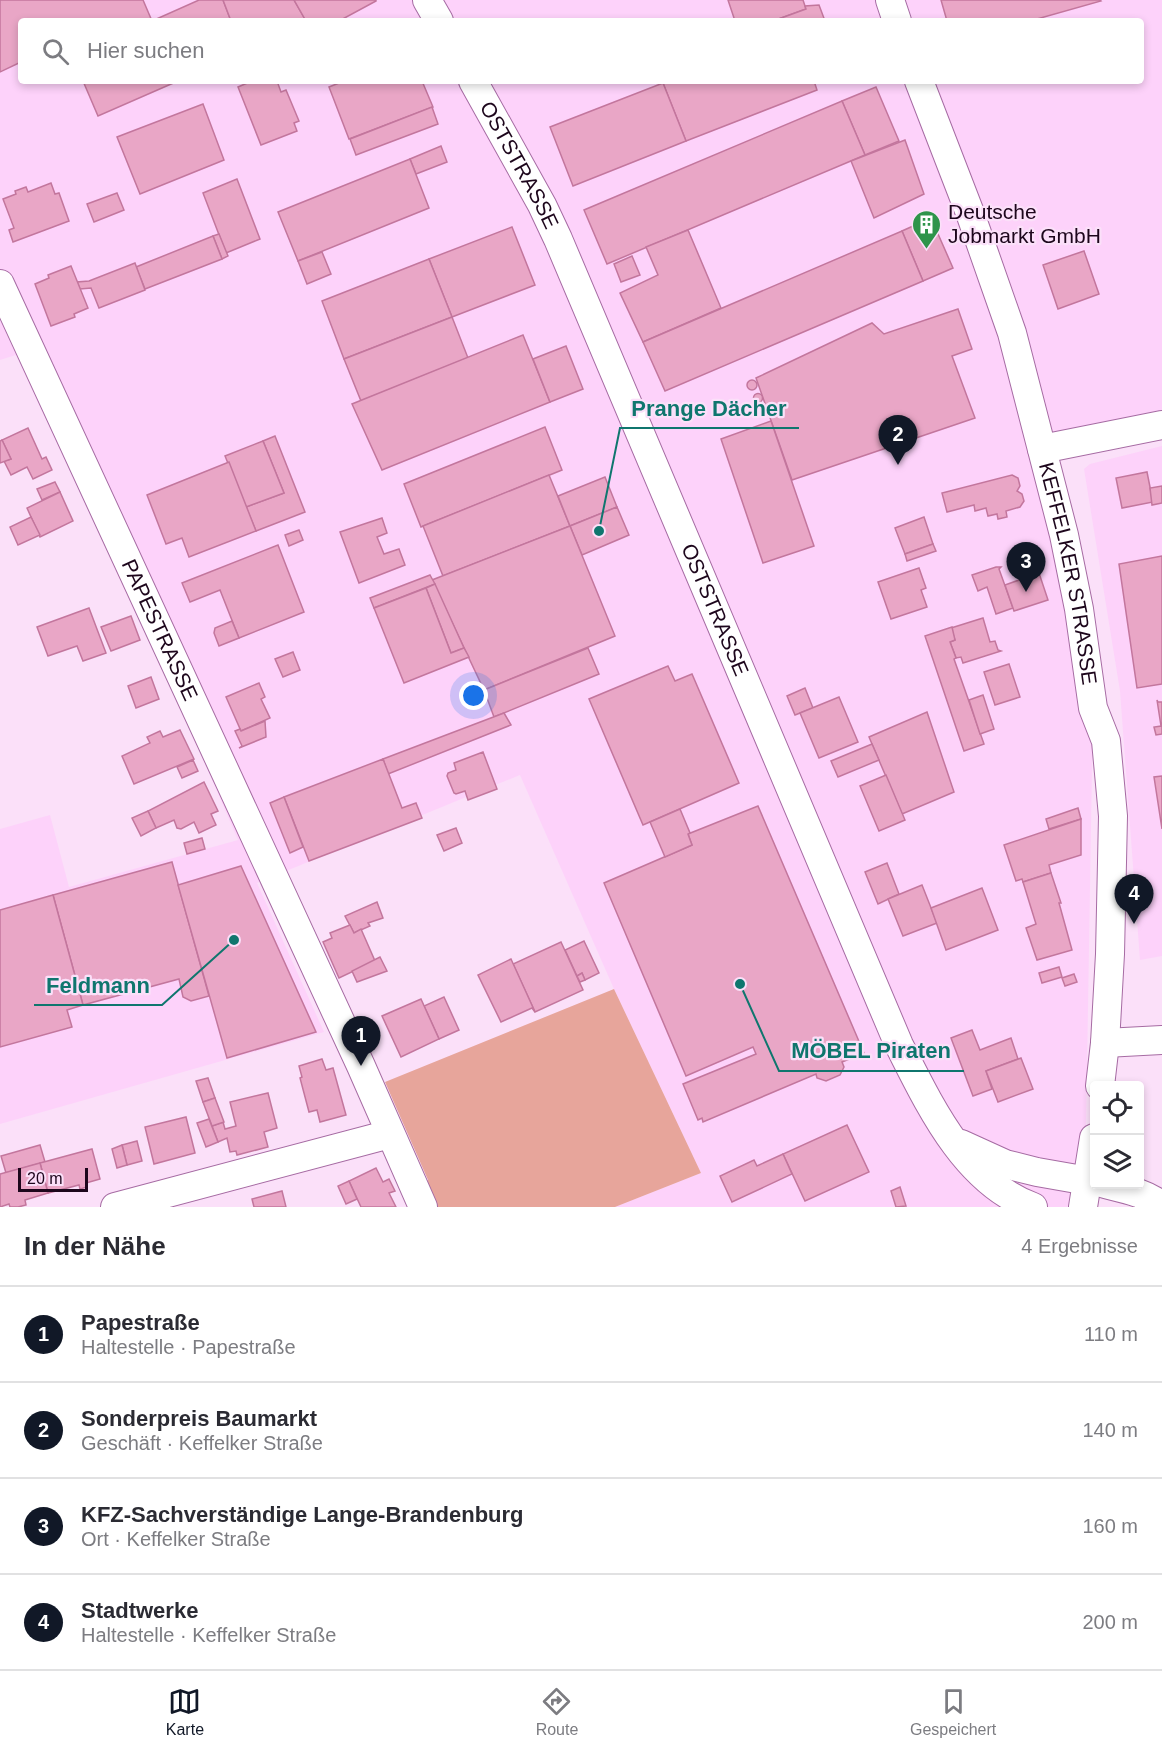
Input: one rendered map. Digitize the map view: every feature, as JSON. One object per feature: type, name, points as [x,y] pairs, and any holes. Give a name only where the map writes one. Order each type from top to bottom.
[{"type":"street","points":[[427,0],[437,18]]},
{"type":"street","points":[[890,0],[896,18]]},
{"type":"street","name":"OSTSTRASSE","points":[[475,84],[558,239],[899,1045],[927,1100],[972,1164],[991,1183],[1015,1200],[1033,1207]]},
{"type":"street","name":"KEFFELKER STRASSE","points":[[920,84],[970,213],[1012,333],[1064,535],[1079,609],[1093,708],[1106,741],[1113,816],[1110,954],[1101,1081]]},
{"type":"street","name":"PAPESTRASSE","points":[[0,284],[423,1207]]},
{"type":"street","points":[[1042,449],[1162,425]]},
{"type":"street","points":[[1105,1043],[1162,1040]]},
{"type":"street","points":[[115,1207],[390,1134]]},
{"type":"street","points":[[954,1140],[1005,1164],[1090,1188]]},
{"type":"street","points":[[1093,1189],[1136,1192],[1153,1199],[1162,1206]]},
{"type":"shaded area","points":[[0,0],[1162,0],[1162,419],[1042,449],[1093,708],[1085,1188],[1080,1207],[615,1207],[701,1173],[614,989],[520,775],[257,883],[324,1032],[0,1124],[0,829],[50,815],[69,887],[238,840],[201,754],[16,355],[0,360]]},
{"type":"shaded area","points":[[1162,446],[1162,956],[1140,960],[1120,691],[1084,469],[1090,464]]},
{"type":"shaded area","points":[[614,989],[701,1173],[615,1207],[435,1207],[425,1182],[428,1180],[385,1082]]},
{"type":"building","points":[[0,0],[143,0],[151,18],[18,18],[18,63],[0,72]]},
{"type":"building","points":[[199,0],[223,0],[230,18],[159,18]]},
{"type":"building","points":[[223,0],[294,0],[304,18],[230,18]]},
{"type":"building","points":[[294,0],[376,0],[345,18],[304,18]]},
{"type":"building","points":[[728,0],[803,0],[806,9],[781,18],[734,18]]},
{"type":"building","points":[[941,0],[1101,1],[1041,18],[946,18]]},
{"type":"building","points":[[819,5],[824,18],[781,18],[806,9],[805,6]]},
{"type":"building","points":[[84,84],[171,84],[98,116]]},
{"type":"building","points":[[245,84],[278,84],[281,92],[286,90],[299,121],[294,123],[297,131],[261,145],[238,87]]},
{"type":"building","points":[[336,84],[423,84],[433,107],[349,139],[329,87]]},
{"type":"building","points":[[663,84],[815,84],[817,90],[686,141]]},
{"type":"building","points":[[663,84],[686,141],[573,186],[550,127]]},
{"type":"building","points":[[876,87],[899,141],[865,155],[842,101]]},
{"type":"building","points":[[842,101],[865,155],[607,264],[584,210]]},
{"type":"building","points":[[203,104],[224,160],[140,194],[117,137]]},
{"type":"building","points":[[432,107],[438,124],[356,155],[350,139]]},
{"type":"building","points":[[905,140],[924,194],[874,218],[851,161]]},
{"type":"building","points":[[441,146],[447,162],[416,174],[410,159]]},
{"type":"building","points":[[410,159],[429,208],[298,261],[278,212]]},
{"type":"building","points":[[237,179],[260,239],[226,253],[203,193]]},
{"type":"building","points":[[51,183],[55,194],[59,193],[69,221],[13,242],[9,230],[14,228],[3,199],[26,187],[28,192]]},
{"type":"building","points":[[117,193],[124,210],[94,222],[87,204]]},
{"type":"building","name":"Deutsche Jobmarkt GmbH","points":[[931,218],[953,268],[923,281],[902,231]]},
{"type":"building","points":[[512,227],[535,285],[452,317],[429,259]]},
{"type":"building","points":[[688,230],[721,308],[643,342],[620,293],[658,275],[646,247]]},
{"type":"building","points":[[902,231],[923,281],[665,391],[643,342]]},
{"type":"building","points":[[219,234],[228,256],[222,259],[213,236]]},
{"type":"building","points":[[213,236],[222,259],[145,289],[136,267]]},
{"type":"building","points":[[1084,251],[1099,294],[1058,309],[1043,265]]},
{"type":"building","points":[[322,252],[331,274],[307,284],[298,261]]},
{"type":"building","points":[[632,256],[640,275],[621,282],[614,264]]},
{"type":"building","points":[[429,259],[452,317],[344,359],[322,301]]},
{"type":"building","points":[[135,263],[145,290],[99,308],[91,288],[80,289],[77,282],[89,281]]},
{"type":"building","points":[[71,266],[88,308],[74,314],[75,317],[51,326],[35,284],[49,278],[48,275]]},
{"type":"building","points":[[958,309],[972,349],[952,356],[975,418],[792,480],[756,378],[872,323],[884,334]]},
{"type":"building","points":[[452,317],[468,358],[361,401],[344,359]]},
{"type":"building","points":[[523,335],[550,402],[382,470],[352,404]]},
{"type":"building","points":[[566,346],[583,389],[550,402],[533,359]]},
{"type":"building","points":[[752,380],[756,381],[756,389],[752,390],[748,389],[747,385],[748,381]]},
{"type":"building","points":[[758,394],[762,398],[758,402],[754,398]]},
{"type":"building","points":[[771,421],[814,546],[763,563],[721,439]]},
{"type":"building","points":[[545,427],[562,470],[421,527],[404,484]]},
{"type":"building","points":[[28,428],[42,459],[46,457],[52,470],[33,479],[27,467],[11,475],[4,461],[11,459],[2,440]]},
{"type":"building","points":[[275,436],[305,512],[256,531],[246,507],[284,493],[263,441]]},
{"type":"building","points":[[2,440],[11,459],[0,463],[0,441]]},
{"type":"building","points":[[263,441],[284,493],[246,507],[225,456]]},
{"type":"building","points":[[229,462],[256,531],[189,557],[182,538],[166,544],[147,495]]},
{"type":"building","points":[[1147,472],[1153,502],[1122,508],[1116,478]]},
{"type":"building","points":[[549,475],[570,526],[443,576],[423,526]]},
{"type":"building","points":[[1012,475],[1018,478],[1020,486],[1017,491],[1022,494],[1024,501],[1020,507],[1006,511],[1007,517],[998,519],[997,514],[988,516],[986,508],[975,511],[974,505],[947,512],[942,493]]},
{"type":"building","points":[[605,477],[617,507],[570,526],[558,496]]},
{"type":"building","points":[[55,482],[60,492],[42,500],[37,489]]},
{"type":"building","points":[[1162,486],[1162,503],[1152,505],[1150,488]]},
{"type":"building","points":[[60,492],[73,521],[40,537],[27,508]]},
{"type":"building","points":[[617,507],[629,535],[582,555],[570,526]]},
{"type":"building","points":[[31,517],[40,535],[18,545],[10,527]]},
{"type":"building","points":[[924,517],[933,544],[905,554],[895,528]]},
{"type":"building","points":[[382,518],[387,533],[377,537],[384,554],[399,549],[405,565],[359,583],[340,532]]},
{"type":"building","points":[[570,526],[615,636],[484,690],[432,580]]},
{"type":"building","points":[[299,530],[303,540],[289,546],[285,535]]},
{"type":"building","points":[[933,544],[936,551],[907,561],[905,554]]},
{"type":"building","points":[[278,545],[304,612],[239,638],[220,590],[190,602],[182,583]]},
{"type":"building","points":[[1162,556],[1162,684],[1137,688],[1119,564]]},
{"type":"building","points":[[1001,567],[999,569],[1013,608],[996,614],[987,587],[978,591],[972,575]]},
{"type":"building","points":[[919,568],[926,588],[921,590],[927,607],[891,619],[878,582]]},
{"type":"building","points":[[1039,573],[1048,600],[1014,611],[1005,585]]},
{"type":"building","points":[[430,575],[435,584],[374,608],[370,598]]},
{"type":"building","points":[[435,584],[464,648],[451,653],[426,588]]},
{"type":"building","points":[[426,588],[451,653],[464,648],[469,657],[404,683],[374,608]]},
{"type":"building","points":[[89,608],[106,653],[83,661],[77,646],[48,656],[37,627]]},
{"type":"building","points":[[131,616],[140,640],[111,651],[101,627]]},
{"type":"building","points":[[983,618],[990,642],[995,641],[998,650],[1001,651],[963,663],[961,657],[956,658],[950,642],[955,640],[951,628]]},
{"type":"building","points":[[232,621],[239,638],[219,646],[214,633],[215,628]]},
{"type":"building","points":[[952,627],[955,640],[950,642],[956,658],[954,659],[984,744],[964,751],[925,636]]},
{"type":"building","points":[[588,648],[599,674],[494,717],[484,690]]},
{"type":"building","points":[[293,652],[300,670],[283,677],[275,659]]},
{"type":"building","points":[[1009,664],[1020,697],[995,705],[984,672]]},
{"type":"building","points":[[668,666],[675,681],[692,674],[739,783],[643,825],[589,699]]},
{"type":"building","points":[[151,677],[159,699],[136,708],[128,686]]},
{"type":"building","points":[[259,683],[265,697],[261,699],[270,718],[241,731],[226,697]]},
{"type":"building","points":[[805,688],[813,708],[795,715],[787,696]]},
{"type":"building","points":[[983,695],[994,729],[980,734],[969,700]]},
{"type":"building","points":[[839,697],[858,742],[819,758],[800,713]]},
{"type":"building","points":[[1157,700],[1162,702],[1162,734],[1156,735],[1154,727],[1161,726]]},
{"type":"building","points":[[927,712],[954,792],[902,814],[869,737]]},
{"type":"building","points":[[504,713],[511,725],[388,774],[383,759]]},
{"type":"building","points":[[265,721],[266,737],[239,748],[242,746],[235,731],[240,729],[241,731]]},
{"type":"building","points":[[180,730],[194,759],[134,784],[122,756],[150,743],[147,737],[160,731],[163,737]]},
{"type":"building","points":[[872,744],[879,760],[838,777],[831,761]]},
{"type":"building","points":[[483,752],[497,789],[468,800],[465,791],[454,793],[447,776],[448,773],[456,770],[454,763]]},
{"type":"building","points":[[383,759],[402,808],[416,803],[422,818],[309,861],[284,797]]},
{"type":"building","points":[[193,760],[198,771],[182,778],[177,767]]},
{"type":"building","points":[[886,775],[905,820],[879,831],[860,786]]},
{"type":"building","points":[[1162,776],[1162,829],[1154,777]]},
{"type":"building","points":[[204,782],[218,811],[211,814],[216,825],[199,833],[194,822],[181,829],[177,828],[174,820],[156,828],[148,811]]},
{"type":"building","points":[[284,797],[303,847],[290,853],[270,803]]},
{"type":"building","points":[[758,806],[864,1053],[842,1062],[844,1067],[840,1075],[826,1081],[817,1078],[816,1074],[703,1122],[702,1118],[698,1120],[683,1084],[756,1054],[753,1047],[686,1076],[604,883],[692,845],[688,834]]},
{"type":"building","points":[[1078,808],[1081,819],[1049,829],[1046,819]]},
{"type":"building","points":[[680,809],[690,833],[688,834],[692,845],[665,857],[650,822]]},
{"type":"building","points":[[148,811],[156,828],[141,836],[132,818]]},
{"type":"building","points":[[1081,819],[1081,855],[1049,865],[1051,873],[1023,882],[1022,879],[1016,881],[1004,845]]},
{"type":"building","points":[[456,828],[462,843],[444,851],[437,835]]},
{"type":"building","points":[[202,838],[205,849],[187,854],[184,843]]},
{"type":"building","points":[[172,862],[209,996],[191,1001],[183,997],[179,979],[83,1005],[53,895]]},
{"type":"building","points":[[887,863],[899,894],[878,904],[865,872]]},
{"type":"building","points":[[241,866],[316,1032],[227,1058],[178,885]]},
{"type":"building","points":[[1051,873],[1072,950],[1037,960],[1026,928],[1036,924],[1023,882]]},
{"type":"building","points":[[922,885],[937,923],[903,936],[888,899]]},
{"type":"building","points":[[982,888],[998,930],[946,950],[931,908]]},
{"type":"building","points":[[53,895],[83,1005],[67,1010],[72,1027],[0,1047],[0,910]]},
{"type":"building","points":[[377,902],[383,918],[368,923],[370,926],[354,933],[345,916]]},
{"type":"building","points":[[350,925],[354,933],[361,929],[375,961],[339,978],[323,942],[332,938],[330,933]]},
{"type":"building","points":[[584,941],[599,973],[585,980],[582,973],[577,976],[565,950]]},
{"type":"building","points":[[561,942],[583,990],[535,1012],[513,964]]},
{"type":"building","points":[[380,957],[387,971],[357,982],[352,971]]},
{"type":"building","points":[[511,959],[535,1012],[532,1008],[501,1022],[478,975]]},
{"type":"building","points":[[1059,967],[1062,977],[1042,983],[1039,973]]},
{"type":"building","points":[[582,973],[585,980],[580,982],[577,976]]},
{"type":"building","points":[[1074,974],[1077,982],[1065,986],[1062,978]]},
{"type":"building","points":[[444,997],[459,1030],[439,1039],[424,1006]]},
{"type":"building","points":[[421,999],[439,1039],[401,1057],[382,1016]]},
{"type":"building","points":[[972,1030],[980,1050],[1011,1038],[1018,1059],[986,1071],[992,1089],[973,1096],[951,1038]]},
{"type":"building","points":[[1021,1058],[1033,1089],[998,1102],[986,1071]]},
{"type":"building","points":[[322,1059],[326,1070],[333,1068],[346,1115],[320,1122],[317,1110],[309,1112],[299,1066]]},
{"type":"building","points":[[208,1078],[215,1098],[203,1102],[196,1081]]},
{"type":"building","points":[[268,1093],[277,1128],[264,1132],[268,1147],[237,1155],[236,1151],[230,1152],[227,1138],[218,1142],[212,1126],[223,1122],[225,1129],[236,1126],[230,1102]]},
{"type":"building","points":[[215,1098],[224,1122],[212,1126],[203,1102]]},
{"type":"building","points":[[186,1117],[195,1153],[154,1164],[145,1127]]},
{"type":"building","points":[[209,1119],[218,1142],[206,1147],[197,1123]]},
{"type":"building","points":[[847,1125],[869,1172],[805,1201],[783,1154]]},
{"type":"building","points":[[137,1141],[142,1161],[127,1165],[122,1145]]},
{"type":"building","points":[[40,1145],[45,1162],[6,1173],[1,1156]]},
{"type":"building","points":[[122,1145],[127,1165],[117,1168],[112,1149]]},
{"type":"building","points":[[92,1149],[100,1179],[86,1183],[87,1187],[80,1189],[79,1185],[48,1193],[40,1163]]},
{"type":"building","points":[[783,1154],[792,1174],[732,1202],[720,1176],[754,1160],[757,1166]]},
{"type":"building","points":[[40,1163],[48,1193],[25,1200],[26,1205],[10,1207],[9,1204],[0,1207],[0,1174]]},
{"type":"building","points":[[376,1168],[383,1182],[389,1179],[395,1191],[389,1193],[396,1207],[361,1207],[349,1181]]},
{"type":"building","points":[[349,1181],[357,1199],[346,1204],[338,1186]]},
{"type":"building","points":[[900,1187],[906,1206],[896,1207],[891,1191]]},
{"type":"building","points":[[282,1191],[286,1207],[254,1207],[252,1199]]},
{"type":"place","name":"Deutsche Jobmarkt GmbH","points":[[927,250]]},
{"type":"place","name":"Sonderpreis Baumarkt","points":[[898,465]]},
{"type":"place","name":"Prange Dächer","points":[[599,531]]},
{"type":"place","name":"KFZ-Sachverständige Lange-Brandenburg","points":[[1026,592]]},
{"type":"place","name":"Stadtwerke","points":[[1134,924]]},
{"type":"place","name":"Feldmann","points":[[234,940]]},
{"type":"place","name":"MÖBEL Piraten","points":[[740,984]]},
{"type":"place","name":"Papestraße","points":[[361,1066]]}]
